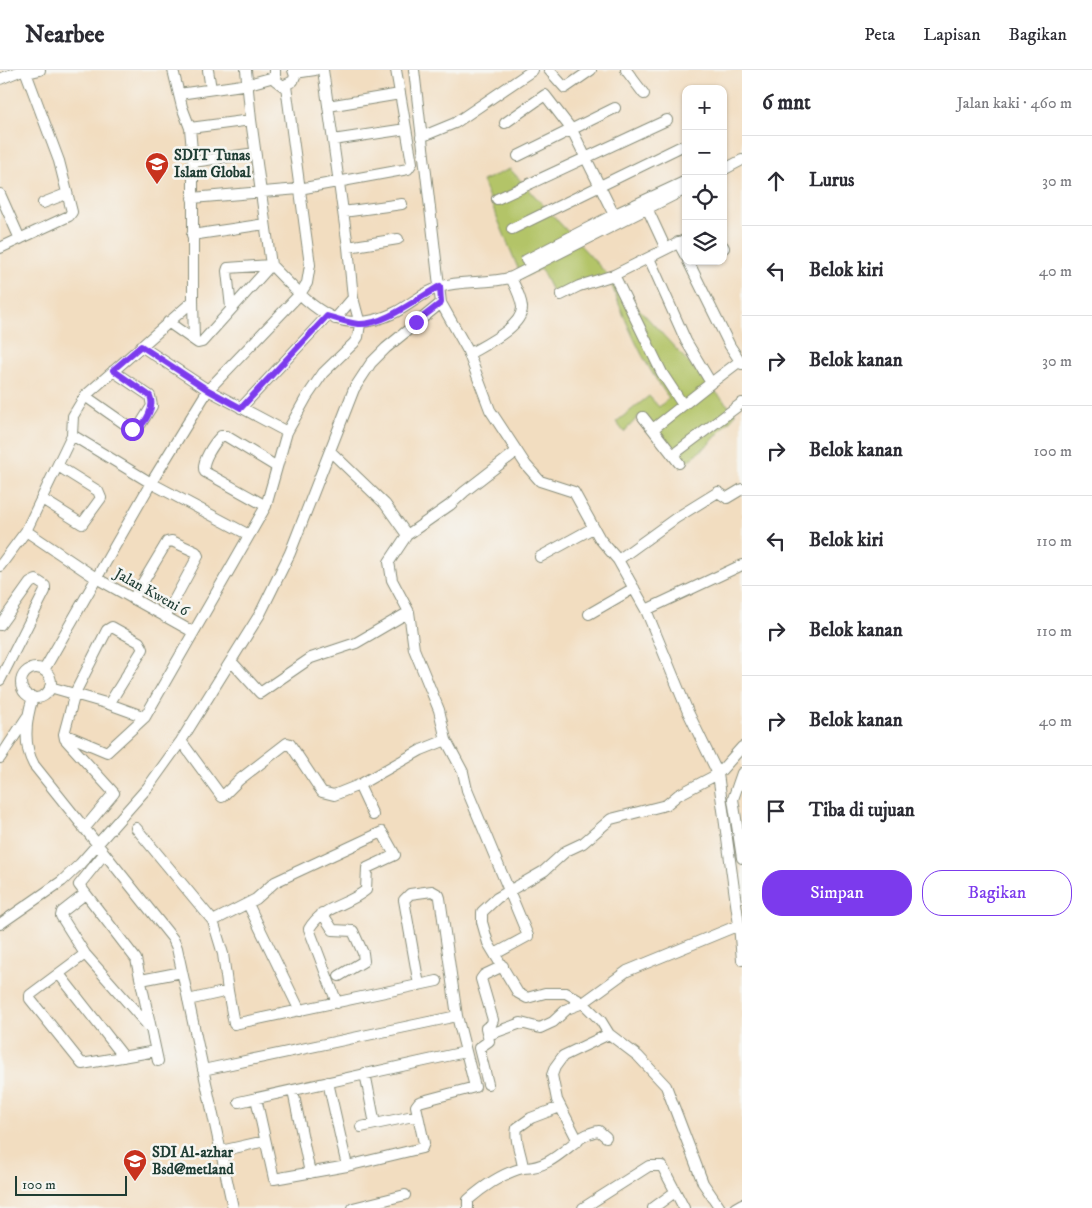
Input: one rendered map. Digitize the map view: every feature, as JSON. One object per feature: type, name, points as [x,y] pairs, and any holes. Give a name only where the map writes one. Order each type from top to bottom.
[{"type":"street","points":[[0,80],[25,71],[40,70]]},
{"type":"street","points":[[173,70],[190,128],[193,162],[194,340]]},
{"type":"street","points":[[208,70],[211,89]]},
{"type":"street","points":[[246,70],[271,265],[300,294],[331,317],[360,324],[395,313],[440,286],[489,283],[511,278],[616,218],[682,183]]},
{"type":"street","points":[[179,94],[249,84],[274,74],[278,84],[286,86],[293,81],[294,72],[315,70]]},
{"type":"street","points":[[64,734],[107,752],[145,717],[266,506],[287,432],[323,373],[356,340],[360,324],[353,298],[348,247],[323,70]]},
{"type":"street","points":[[192,198],[299,189],[408,168],[412,163],[396,70]]},
{"type":"street","points":[[414,70],[441,303],[469,354],[490,410],[540,480],[574,492],[593,528],[618,560],[646,610],[688,712],[718,774],[739,925],[742,960]]},
{"type":"street","points":[[421,137],[455,122],[533,70]]},
{"type":"street","points":[[549,70],[565,88],[591,70]]},
{"type":"street","points":[[626,70],[644,94]]},
{"type":"street","points":[[0,248],[69,216],[72,212],[59,161],[25,71]]},
{"type":"street","points":[[44,670],[151,483],[208,390],[300,294],[307,283],[310,265],[286,86]]},
{"type":"street","points":[[328,106],[400,94]]},
{"type":"street","points":[[505,123],[545,95],[572,130],[616,218]]},
{"type":"street","points":[[518,156],[615,108]]},
{"type":"street","points":[[190,128],[251,120]]},
{"type":"street","points":[[497,200],[667,120]]},
{"type":"street","points":[[333,140],[406,129]]},
{"type":"street","points":[[512,229],[680,147]]},
{"type":"street","points":[[193,162],[256,154]]},
{"type":"street","points":[[727,168],[742,160]]},
{"type":"street","points":[[526,260],[616,218],[647,208],[682,191]]},
{"type":"street","points":[[0,194],[20,239]]},
{"type":"street","points":[[43,203],[66,194]]},
{"type":"street","points":[[343,212],[402,204]]},
{"type":"street","points":[[647,208],[666,249]]},
{"type":"street","points":[[192,235],[265,224]]},
{"type":"street","points":[[348,247],[398,239]]},
{"type":"street","points":[[561,295],[580,286],[614,275],[682,241]]},
{"type":"street","points":[[649,258],[686,341],[711,383]]},
{"type":"street","points":[[231,308],[228,268],[271,265]]},
{"type":"street","points":[[168,322],[194,340],[202,342],[271,265]]},
{"type":"street","points":[[652,429],[741,362],[690,265]]},
{"type":"street","points":[[614,275],[662,373],[683,405]]},
{"type":"street","points":[[469,354],[511,328],[520,315],[522,307],[511,278]]},
{"type":"street","points":[[241,408],[331,317],[353,298]]},
{"type":"street","points":[[0,566],[26,531],[42,499],[72,435],[73,416],[85,396],[193,301]]},
{"type":"street","points":[[85,954],[30,995],[30,999],[82,1064],[124,1057],[157,1056],[141,980],[132,952],[79,885],[100,849],[148,787],[180,741],[260,614],[290,553],[354,388],[371,364],[441,303]]},
{"type":"street","points":[[141,346],[208,390],[287,432]]},
{"type":"street","points":[[85,396],[132,429],[137,430],[142,426],[152,406],[150,396],[113,370]]},
{"type":"street","points":[[643,417],[677,458],[742,403]]},
{"type":"street","points":[[72,435],[151,483],[249,535]]},
{"type":"street","points":[[266,506],[205,472],[204,464],[217,440],[221,436],[226,436],[277,467]]},
{"type":"street","points":[[330,451],[385,504],[407,536]]},
{"type":"street","points":[[495,954],[528,936],[467,790],[463,772],[446,740],[440,710],[414,649],[409,612],[392,580],[389,562],[407,536],[450,505],[518,451]]},
{"type":"street","points":[[42,499],[82,524],[101,498],[98,491],[58,466]]},
{"type":"street","points":[[618,560],[676,518],[718,492],[727,498],[742,489]]},
{"type":"street","points":[[540,557],[593,528]]},
{"type":"street","name":"Jalan Kweni 6","points":[[26,531],[96,578],[193,632]]},
{"type":"street","points":[[133,599],[167,542],[172,541],[196,552],[198,556],[164,617]]},
{"type":"street","points":[[646,610],[741,567]]},
{"type":"street","points":[[0,625],[30,583],[36,580],[45,586],[45,591],[3,670],[0,680]]},
{"type":"street","points":[[589,614],[634,588]]},
{"type":"street","points":[[231,661],[260,693],[311,658],[356,643],[409,612]]},
{"type":"street","points":[[84,829],[114,793],[65,739],[64,734],[75,693],[107,630],[112,627],[139,642],[143,649],[109,704]]},
{"type":"street","points":[[30,669],[44,670],[50,677],[50,687],[44,695],[33,697],[23,691],[21,680],[30,669]]},
{"type":"street","points":[[3,670],[21,680]]},
{"type":"street","points":[[50,687],[75,693],[145,717]]},
{"type":"street","points":[[0,758],[26,717],[33,697]]},
{"type":"street","points":[[26,717],[27,749],[30,758],[84,829],[173,939],[182,972],[233,1208]]},
{"type":"street","points":[[180,741],[222,797],[239,780],[287,744],[290,744],[322,792],[334,796],[359,785],[421,750],[446,740]]},
{"type":"street","points":[[720,1208],[703,1183],[666,1086],[638,1056],[609,1034],[601,1021],[583,1003],[566,993],[545,993],[526,998],[522,996],[488,943],[482,922],[482,912],[487,905],[544,871],[566,851],[583,843],[612,819],[666,805],[678,795],[718,774],[742,747]]},
{"type":"street","points":[[741,778],[734,792],[742,858]]},
{"type":"street","points":[[359,785],[373,815]]},
{"type":"street","points":[[136,828],[213,921],[223,954],[234,1024],[437,981]]},
{"type":"street","points":[[213,921],[248,904],[274,882],[382,832],[395,855],[368,868],[367,886],[363,892],[322,913],[314,920],[309,932],[337,1002]]},
{"type":"street","points":[[0,924],[62,881],[100,849]]},
{"type":"street","points":[[256,1098],[274,1179],[347,1166],[422,1148],[424,1142],[416,1106],[424,1098],[475,1087],[457,1016],[440,898],[439,894],[432,890],[410,894],[404,900],[418,985]]},
{"type":"street","points":[[85,894],[61,914],[85,954],[151,1030]]},
{"type":"street","points":[[248,904],[300,1011]]},
{"type":"street","points":[[322,913],[332,930],[336,932],[353,931],[363,953],[364,961],[339,976]]},
{"type":"street","points":[[488,1035],[521,1023],[537,1029],[553,1022],[566,1009],[583,1003],[627,971],[739,925]]},
{"type":"street","points":[[488,1084],[479,1048],[489,1041],[486,1028],[492,1025],[493,1020],[482,979],[484,975],[503,966]]},
{"type":"street","points":[[141,980],[182,972]]},
{"type":"street","points":[[59,974],[124,1057]]},
{"type":"street","points":[[188,1000],[228,991]]},
{"type":"street","points":[[203,1070],[457,1016]]},
{"type":"street","points":[[578,1141],[560,1106],[552,1075],[554,1067],[563,1056],[609,1034]]},
{"type":"street","points":[[239,1102],[465,1052]]},
{"type":"street","points":[[365,1073],[374,1124]]},
{"type":"street","points":[[328,1082],[347,1166]]},
{"type":"street","points":[[293,1091],[310,1173]]},
{"type":"street","points":[[523,1168],[520,1148],[515,1136],[517,1128],[531,1118],[560,1106]]},
{"type":"street","points":[[361,1127],[418,1115]]},
{"type":"street","points":[[468,1208],[468,1200],[502,1176],[523,1168],[546,1164],[578,1141],[596,1131],[599,1131],[606,1137]]},
{"type":"street","points":[[221,1151],[265,1141]]},
{"type":"street","points":[[583,1208],[649,1166],[658,1164],[662,1166],[684,1208]]},
{"type":"street","points":[[653,1208],[675,1192]]},
{"type":"street","points":[[353,1208],[405,1195]]},
{"type":"street","points":[[735,1208],[742,1204]]},
{"type":"green space","points":[[510,169],[736,414],[710,443],[682,466],[640,415],[624,432],[616,422],[649,396],[659,407],[669,398],[650,370],[635,341],[609,278],[556,299],[541,269],[522,278],[482,181]]},
{"type":"place","name":"SDIT Tunas Islam Global","points":[[157,185]]},
{"type":"place","name":"SDI Al-azhar Bsd@metland","points":[[135,1182]]},
{"type":"route","points":[[132,429],[137,430],[142,426],[152,406],[152,400],[150,396],[113,370],[141,346],[208,390],[241,408],[327,316],[360,324],[378,320],[395,313],[440,286],[441,303],[416,322]]}]
